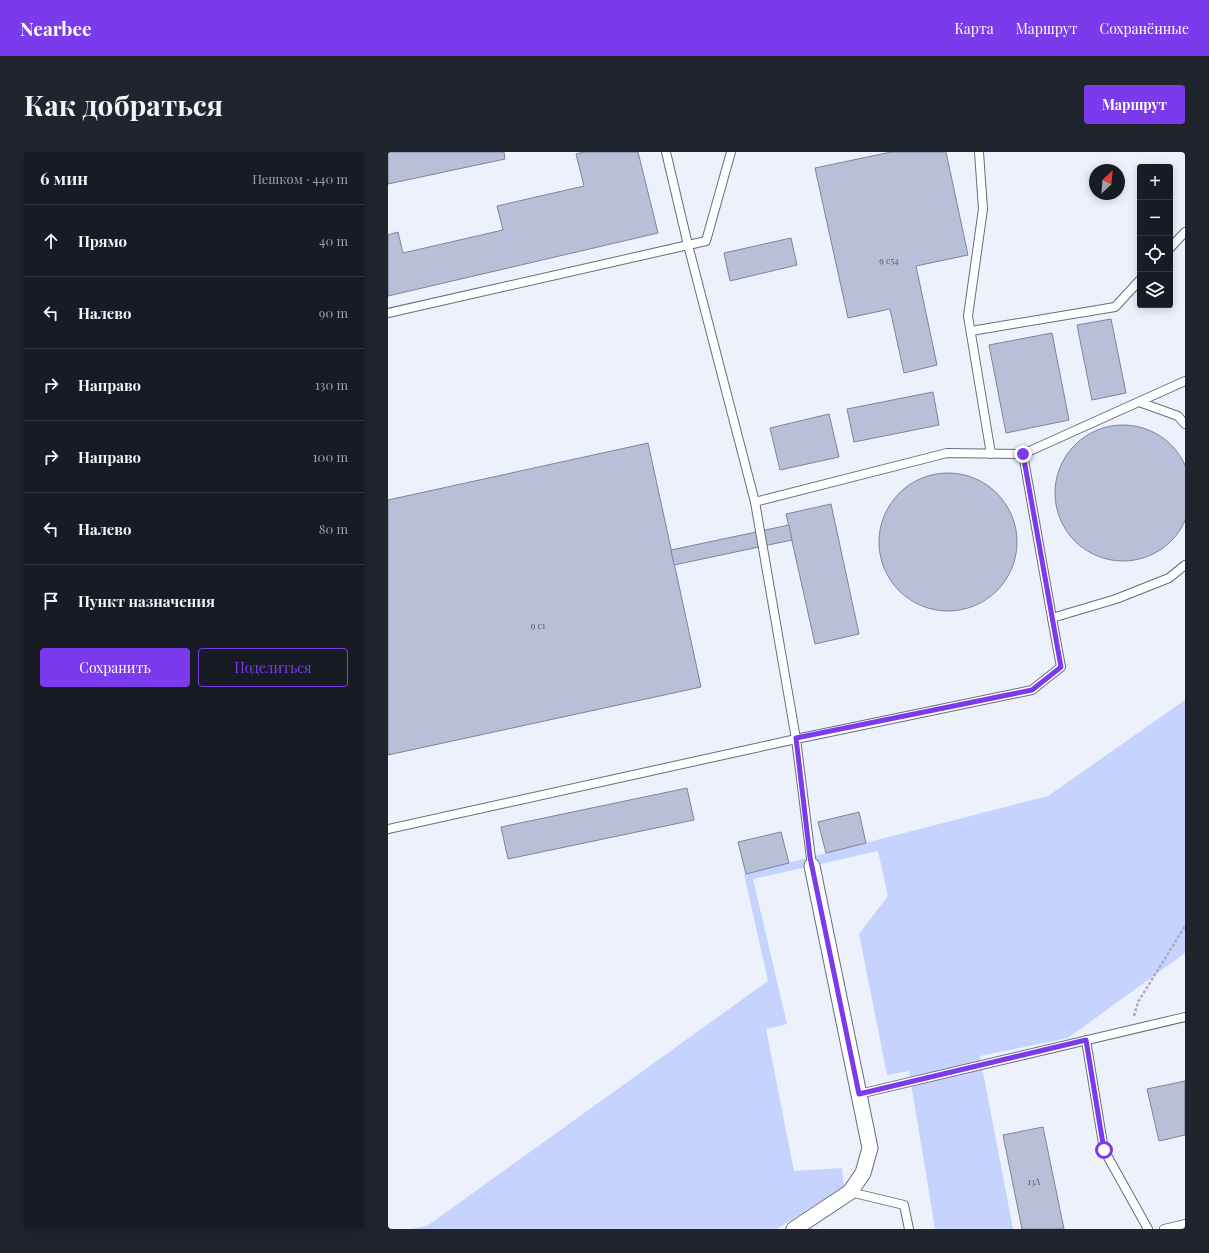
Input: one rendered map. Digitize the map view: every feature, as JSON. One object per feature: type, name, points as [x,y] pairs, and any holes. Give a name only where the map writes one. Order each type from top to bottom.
[{"type":"street","points":[[794,1229],[850,1192],[863,1173],[870,1148],[812,866]]},
{"type":"lane","points":[[666,152],[688,245],[755,502],[796,738],[812,866]]},
{"type":"lane","points":[[388,313],[706,241],[731,152]]},
{"type":"lane","points":[[980,152],[983,209],[968,316],[991,454]]},
{"type":"lane","points":[[1173,245],[1185,232]]},
{"type":"lane","points":[[971,331],[1115,307],[1137,283]]},
{"type":"lane","points":[[755,502],[947,454],[1023,454],[1185,381]]},
{"type":"lane","points":[[1139,402],[1178,416],[1185,424]]},
{"type":"lane","points":[[388,829],[796,738],[1032,690],[1061,667],[1023,454]]},
{"type":"lane","points":[[1052,618],[1116,599],[1168,578],[1185,565]]},
{"type":"lane","points":[[859,1094],[1185,1017]]},
{"type":"lane","points":[[1086,1040],[1104,1150],[1148,1229]]},
{"type":"lane","points":[[850,1192],[904,1205],[909,1229]]},
{"type":"lane","points":[[1164,1229],[1185,1224]]},
{"type":"path","points":[[1131,1030],[1138,1002],[1185,926]]},
{"type":"shaded area","points":[[1185,700],[1185,953],[1068,1038],[980,1056],[1013,1229],[935,1229],[909,1071],[887,1075],[859,934],[888,896],[878,851],[753,879],[787,1024],[766,1029],[794,1171],[842,1168],[844,1186],[777,1229],[412,1229],[427,1226],[768,981],[744,874],[1048,796]]},
{"type":"building","points":[[388,152],[504,152],[505,159],[388,184]]},
{"type":"building","points":[[584,152],[638,152],[658,233],[388,296],[388,235],[398,232],[403,253],[503,230],[497,206],[584,186],[576,154]]},
{"type":"building","points":[[891,152],[946,152],[968,255],[916,266],[937,365],[904,373],[890,309],[848,318],[815,168]]},
{"type":"building","points":[[791,238],[797,265],[730,281],[724,253]]},
{"type":"building","points":[[1111,319],[1126,393],[1092,400],[1077,325]]},
{"type":"building","points":[[1052,333],[1069,420],[1006,433],[989,345]]},
{"type":"building","points":[[933,392],[939,425],[854,442],[847,409]]},
{"type":"building","points":[[829,414],[839,457],[780,470],[770,428]]},
{"type":"building","points":[[1123,425],[1149,430],[1171,445],[1186,467],[1191,493],[1186,519],[1171,541],[1149,556],[1123,561],[1097,556],[1075,541],[1060,519],[1055,493],[1060,467],[1075,445],[1097,430]]},
{"type":"building","points":[[648,443],[701,687],[388,755],[388,500]]},
{"type":"building","points":[[948,473],[968,476],[986,485],[1001,499],[1014,522],[1017,542],[1014,562],[1005,580],[991,595],[968,608],[948,611],[928,608],[910,599],[895,585],[882,562],[879,542],[882,522],[891,504],[905,489],[928,476]]},
{"type":"building","points":[[831,504],[859,634],[815,644],[786,514]]},
{"type":"building","points":[[789,525],[792,540],[674,565],[671,550]]},
{"type":"building","points":[[687,788],[694,820],[508,859],[501,827]]},
{"type":"building","points":[[859,812],[866,843],[826,853],[818,822]]},
{"type":"building","points":[[781,832],[789,863],[746,874],[738,842]]},
{"type":"building","points":[[1185,1081],[1185,1135],[1159,1141],[1147,1089]]},
{"type":"building","points":[[1043,1127],[1064,1229],[1022,1229],[1003,1135]]},
{"type":"route","points":[[1023,454],[1061,667],[1032,690],[796,738],[810,857],[859,1094],[1086,1040],[1104,1150]]}]
